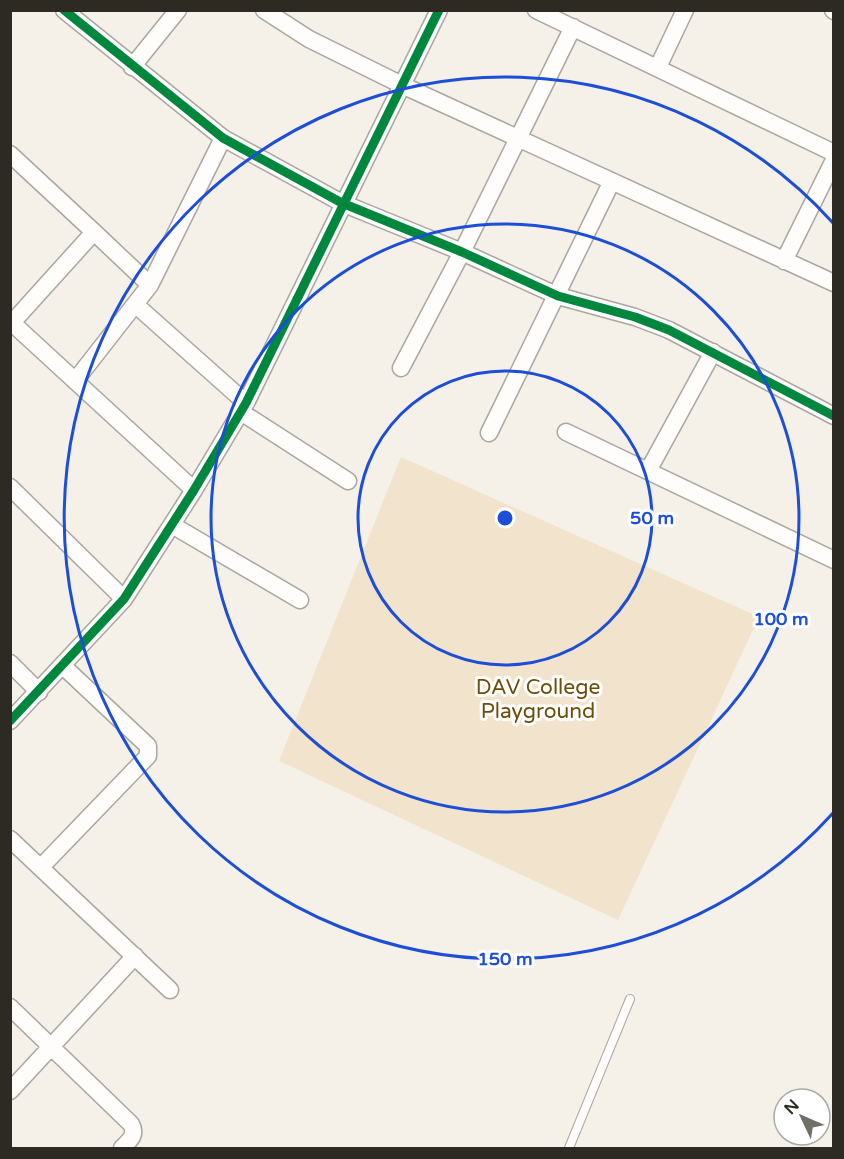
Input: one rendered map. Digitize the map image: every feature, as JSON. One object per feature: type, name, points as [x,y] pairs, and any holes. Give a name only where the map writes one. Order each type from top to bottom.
[{"type":"street","points":[[63,10],[223,138],[342,203],[462,252],[558,296],[635,317],[669,330],[834,416]]},
{"type":"street","points":[[132,67],[178,10]]},
{"type":"street","points":[[264,10],[309,39],[404,86],[611,183],[834,283]]},
{"type":"street","points":[[10,722],[64,667],[124,599],[194,490],[243,407],[342,203],[404,86],[439,10]]},
{"type":"street","points":[[658,68],[685,10]]},
{"type":"street","points":[[544,12],[834,153]]},
{"type":"street","points":[[401,368],[462,252],[573,27]]},
{"type":"street","points":[[75,381],[136,306],[150,285],[223,138]]},
{"type":"street","points":[[10,154],[150,285]]},
{"type":"street","points":[[784,261],[834,160]]},
{"type":"street","points":[[489,433],[558,296],[611,183]]},
{"type":"street","points":[[94,232],[11,323],[194,490]]},
{"type":"street","points":[[136,306],[243,407],[348,481]]},
{"type":"street","points":[[648,471],[712,352]]},
{"type":"street","points":[[566,432],[834,560]]},
{"type":"street","points":[[10,487],[124,599]]},
{"type":"street","points":[[172,525],[300,600]]},
{"type":"street","points":[[10,663],[39,692]]},
{"type":"street","points":[[41,867],[148,756],[150,750],[64,667]]},
{"type":"street","points":[[10,839],[170,990]]},
{"type":"street","points":[[10,1090],[135,956]]},
{"type":"street","points":[[10,1007],[131,1124],[135,1130],[134,1136],[122,1149]]},
{"type":"lane","points":[[569,1149],[630,999]]},
{"type":"green space","name":"DAV College Playground","points":[[401,457],[759,617],[618,920],[279,761]]},
{"type":"cycle path","points":[[64,10],[223,138],[342,203],[462,252],[558,296],[635,317],[669,330],[834,416]]},
{"type":"cycle path","points":[[10,721],[124,599],[194,490],[246,403],[439,10]]}]
